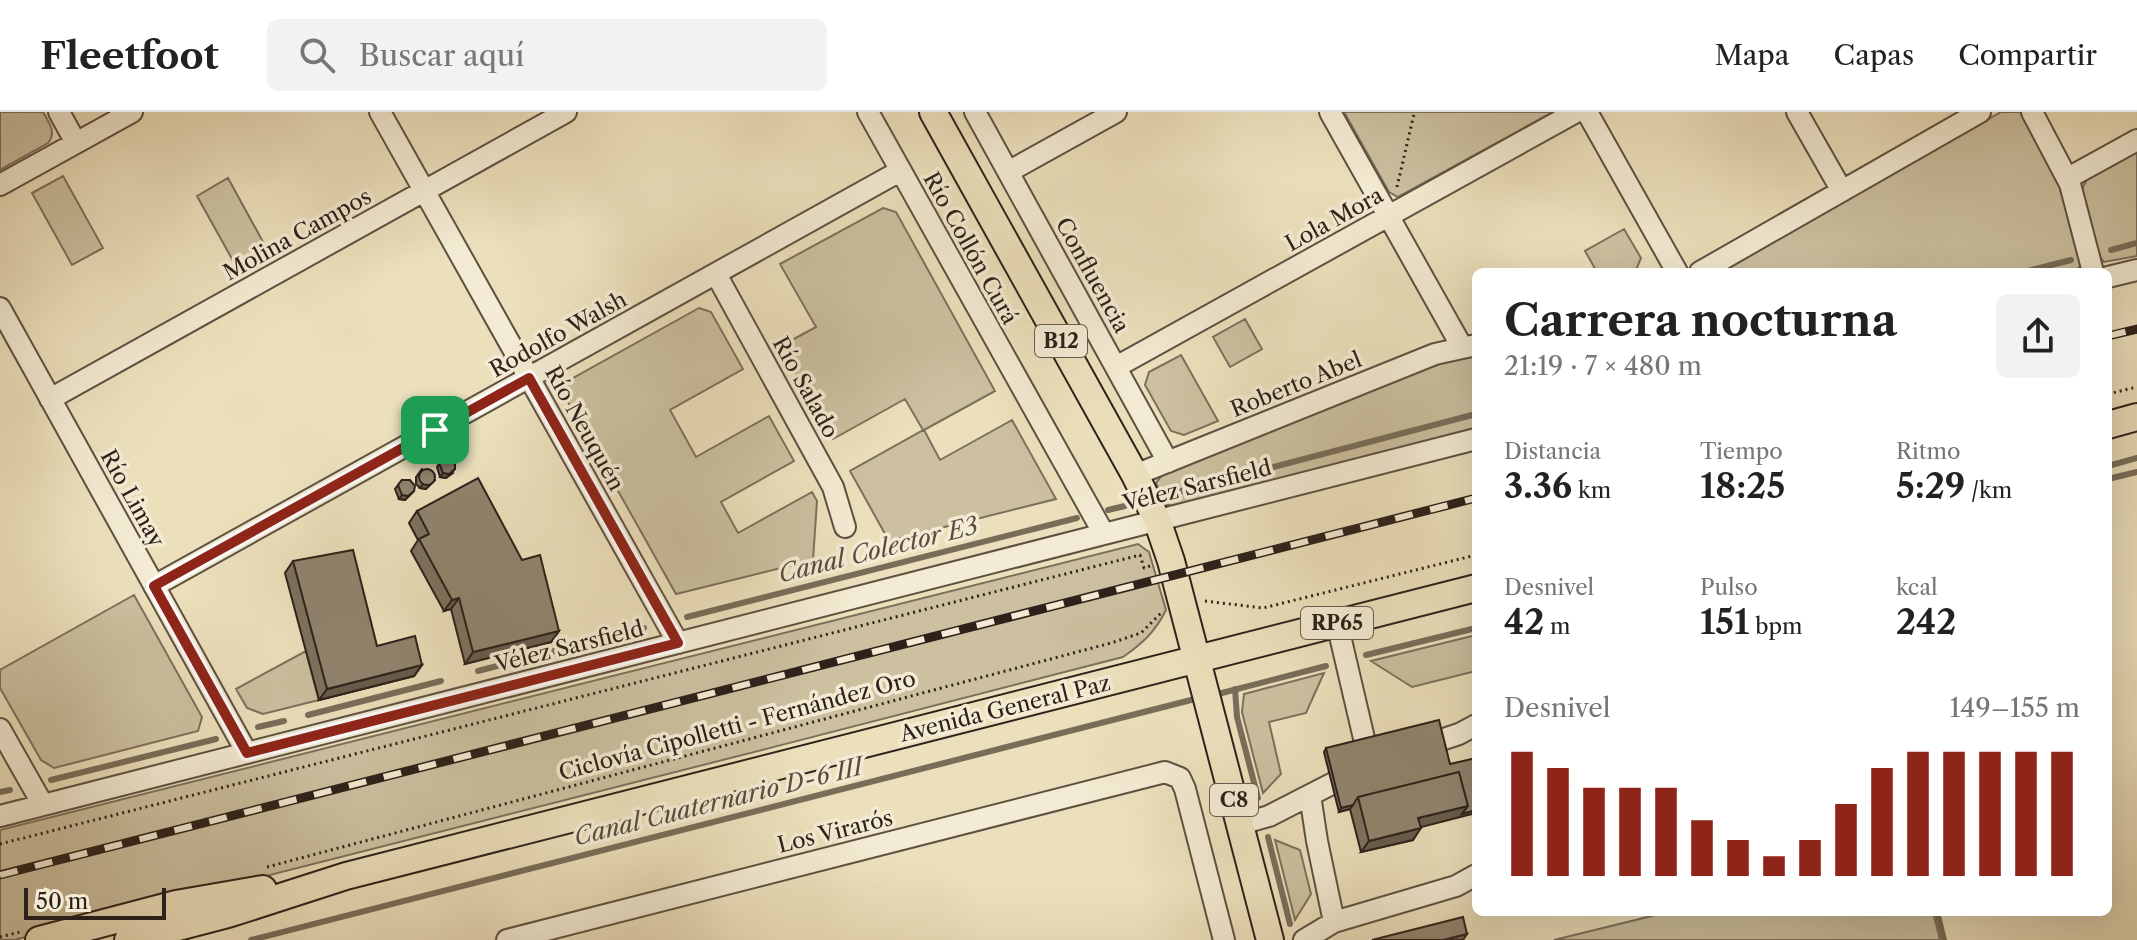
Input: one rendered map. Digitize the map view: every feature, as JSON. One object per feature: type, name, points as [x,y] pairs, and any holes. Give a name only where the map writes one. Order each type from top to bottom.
[{"type":"main road","name":"B12","points":[[933,112],[1157,520],[1199,659]]},
{"type":"main road","points":[[2112,424],[2137,417]]},
{"type":"main road","name":"RP65","points":[[1199,659],[1472,589]]},
{"type":"main road","name":"C8","points":[[1199,659],[1270,940]]},
{"type":"main road","name":"Avenida General Paz","points":[[128,940],[228,914],[346,876],[1199,659]]},
{"type":"main road","name":"Avenida General Paz","points":[[34,935],[193,901],[346,876]]},
{"type":"street","points":[[59,112],[76,143]]},
{"type":"street","points":[[0,185],[132,112]]},
{"type":"street","name":"Río Neuquén","points":[[380,112],[678,643]]},
{"type":"street","name":"Molina Campos","points":[[50,399],[566,112]]},
{"type":"street","name":"Río Collón Curá","points":[[868,112],[1104,534]]},
{"type":"street","name":"Confluencia","points":[[975,112],[1168,462]]},
{"type":"street","points":[[1008,172],[1116,112]]},
{"type":"street","points":[[1330,112],[1388,216],[1469,346]]},
{"type":"street","name":"Lola Mora","points":[[1116,367],[1576,112]]},
{"type":"street","points":[[1587,112],[1675,268]]},
{"type":"street","points":[[1797,112],[1842,191]]},
{"type":"street","points":[[1707,268],[1980,112]]},
{"type":"street","points":[[2032,112],[2068,178],[2092,268]]},
{"type":"street","points":[[2068,178],[2137,140]]},
{"type":"street","name":"Rodolfo Walsh","points":[[154,586],[900,171]]},
{"type":"street","points":[[2112,276],[2137,270]]},
{"type":"street","name":"Río Salado","points":[[716,274],[833,487],[845,527]]},
{"type":"street","name":"Río Limay","points":[[0,308],[247,753]]},
{"type":"street","name":"Roberto Abel","points":[[1135,475],[1435,354],[1469,346]]},
{"type":"street","name":"Vélez Sarsfield","points":[[0,816],[1472,440]]},
{"type":"street","points":[[1337,623],[1385,759]]},
{"type":"street","points":[[1241,824],[1269,816],[1385,759],[1472,727]]},
{"type":"street","points":[[0,729],[43,805]]},
{"type":"street","name":"Los Virarós","points":[[507,940],[539,936],[1159,773],[1175,774],[1185,789],[1224,940]]},
{"type":"street","points":[[1310,795],[1334,922]]},
{"type":"street","points":[[1304,940],[1334,922],[1456,886],[1472,877]]},
{"type":"path","points":[[1397,187],[1414,114]]},
{"type":"path","points":[[1391,182],[1397,187],[1405,187]]},
{"type":"path","points":[[2112,393],[2137,387]]},
{"type":"path","points":[[0,844],[1140,555],[1144,568],[1171,561]]},
{"type":"path","name":"Ciclovía Cipolletti - Fernández Oro","points":[[255,870],[1111,643],[1141,633],[1161,611],[1183,604],[1217,601],[1263,608],[1472,556]]},
{"type":"path","points":[[0,937],[34,935]]},
{"type":"shaded area","points":[[0,112],[43,112],[52,131],[48,143],[0,170]]},
{"type":"shaded area","points":[[1344,112],[1553,112],[1398,197],[1389,192]]},
{"type":"shaded area","points":[[2001,112],[2021,112],[2061,184],[2081,264],[2079,268],[1728,268]]},
{"type":"shaded area","points":[[2137,150],[2137,256],[2104,262],[2098,255],[2082,191],[2084,184],[2096,172]]},
{"type":"shaded area","points":[[63,176],[103,248],[72,265],[32,193]]},
{"type":"shaded area","points":[[228,178],[268,251],[237,268],[197,196]]},
{"type":"shaded area","points":[[883,208],[896,212],[995,391],[924,430],[940,460],[1012,420],[1056,499],[889,541],[850,471],[923,430],[905,399],[833,439],[781,346],[816,327],[780,264]]},
{"type":"shaded area","points":[[1624,229],[1641,258],[1637,268],[1595,268],[1585,251]]},
{"type":"shaded area","points":[[699,308],[711,312],[743,369],[670,410],[696,457],[769,416],[794,461],[721,502],[738,533],[812,492],[817,501],[813,560],[676,594],[563,393],[566,382]]},
{"type":"shaded area","points":[[1245,319],[1262,349],[1230,367],[1213,337]]},
{"type":"shaded area","points":[[1181,355],[1218,421],[1184,435],[1171,431],[1145,385],[1149,372]]},
{"type":"shaded area","points":[[1472,355],[1472,429],[1176,507],[1165,504],[1156,483],[1163,474],[1441,361]]},
{"type":"shaded area","points":[[1138,544],[1149,552],[1166,610],[1148,636],[1123,657],[14,940],[0,940],[0,830]]},
{"type":"shaded area","points":[[134,595],[202,717],[198,731],[54,768],[41,760],[0,688],[0,670]]},
{"type":"shaded area","points":[[1472,636],[1472,672],[1412,687],[1371,661]]},
{"type":"shaded area","points":[[306,651],[319,700],[263,714],[247,708],[236,689]]},
{"type":"shaded area","points":[[1324,673],[1306,713],[1269,722],[1281,774],[1263,793],[1242,712],[1244,694]]},
{"type":"shaded area","points":[[1275,840],[1300,850],[1311,894],[1295,920]]},
{"type":"shaded area","points":[[1652,916],[1934,916],[1940,940],[1554,940]]},
{"type":"building","points":[[443,458],[455,461],[455,469],[449,474],[443,473],[439,463]]},
{"type":"building","points":[[424,469],[430,469],[435,477],[433,483],[424,485],[419,480],[419,474]]},
{"type":"building","points":[[478,478],[522,560],[540,555],[559,631],[473,652],[459,598],[452,600],[419,539],[429,534],[417,511]]},
{"type":"building","points":[[402,480],[410,480],[415,486],[408,496],[402,495],[398,485]]},
{"type":"building","points":[[353,550],[377,646],[415,636],[422,665],[327,689],[293,561]]},
{"type":"building","points":[[1439,720],[1450,764],[1472,759],[1472,811],[1462,814],[1468,806],[1459,772],[1358,797],[1353,805],[1341,808],[1326,748]]},
{"type":"building","points":[[1459,772],[1468,806],[1418,818],[1421,828],[1369,841],[1358,797]]},
{"type":"building","points":[[1463,917],[1467,934],[1443,940],[1372,940]]},
{"type":"waterway","name":"Canal Colector E3","points":[[2111,250],[2137,243]]},
{"type":"waterway","name":"Canal Colector E3","points":[[2040,268],[2071,260]]},
{"type":"waterway","name":"Canal Colector E3","points":[[1166,495],[1472,415]]},
{"type":"waterway","name":"Canal Cuaternario D-6 III","points":[[2112,465],[2137,458]]},
{"type":"waterway","points":[[2112,478],[2137,472]]},
{"type":"waterway","name":"Canal Colector E3","points":[[1108,510],[1125,506]]},
{"type":"waterway","name":"Canal Colector E3","points":[[687,617],[1077,518]]},
{"type":"waterway","name":"Canal Colector E3","points":[[602,639],[644,628]]},
{"type":"waterway","name":"Canal Cuaternario D-6 III","points":[[1366,655],[1472,629]]},
{"type":"waterway","name":"Canal Colector E3","points":[[478,671],[578,645]]},
{"type":"waterway","name":"Canal Cuaternario D-6 III","points":[[1218,694],[1326,666]]},
{"type":"waterway","name":"Canal Colector E3","points":[[308,715],[441,681]]},
{"type":"waterway","points":[[1235,689],[1237,717],[1258,798]]},
{"type":"waterway","name":"Canal Cuaternario D-6 III","points":[[251,940],[1195,699]]},
{"type":"waterway","name":"Canal Colector E3","points":[[258,727],[284,721]]},
{"type":"waterway","name":"Canal Colector E3","points":[[51,780],[216,739]]},
{"type":"waterway","name":"Canal Colector E3","points":[[0,792],[10,790]]},
{"type":"waterway","points":[[1268,837],[1290,924]]},
{"type":"waterway","points":[[1938,916],[1944,940]]},
{"type":"railway","points":[[2112,335],[2137,329]]},
{"type":"railway","points":[[0,875],[1472,499]]},
{"type":"route","points":[[529,378],[678,643],[247,753],[154,586],[435,430],[529,378]]}]
